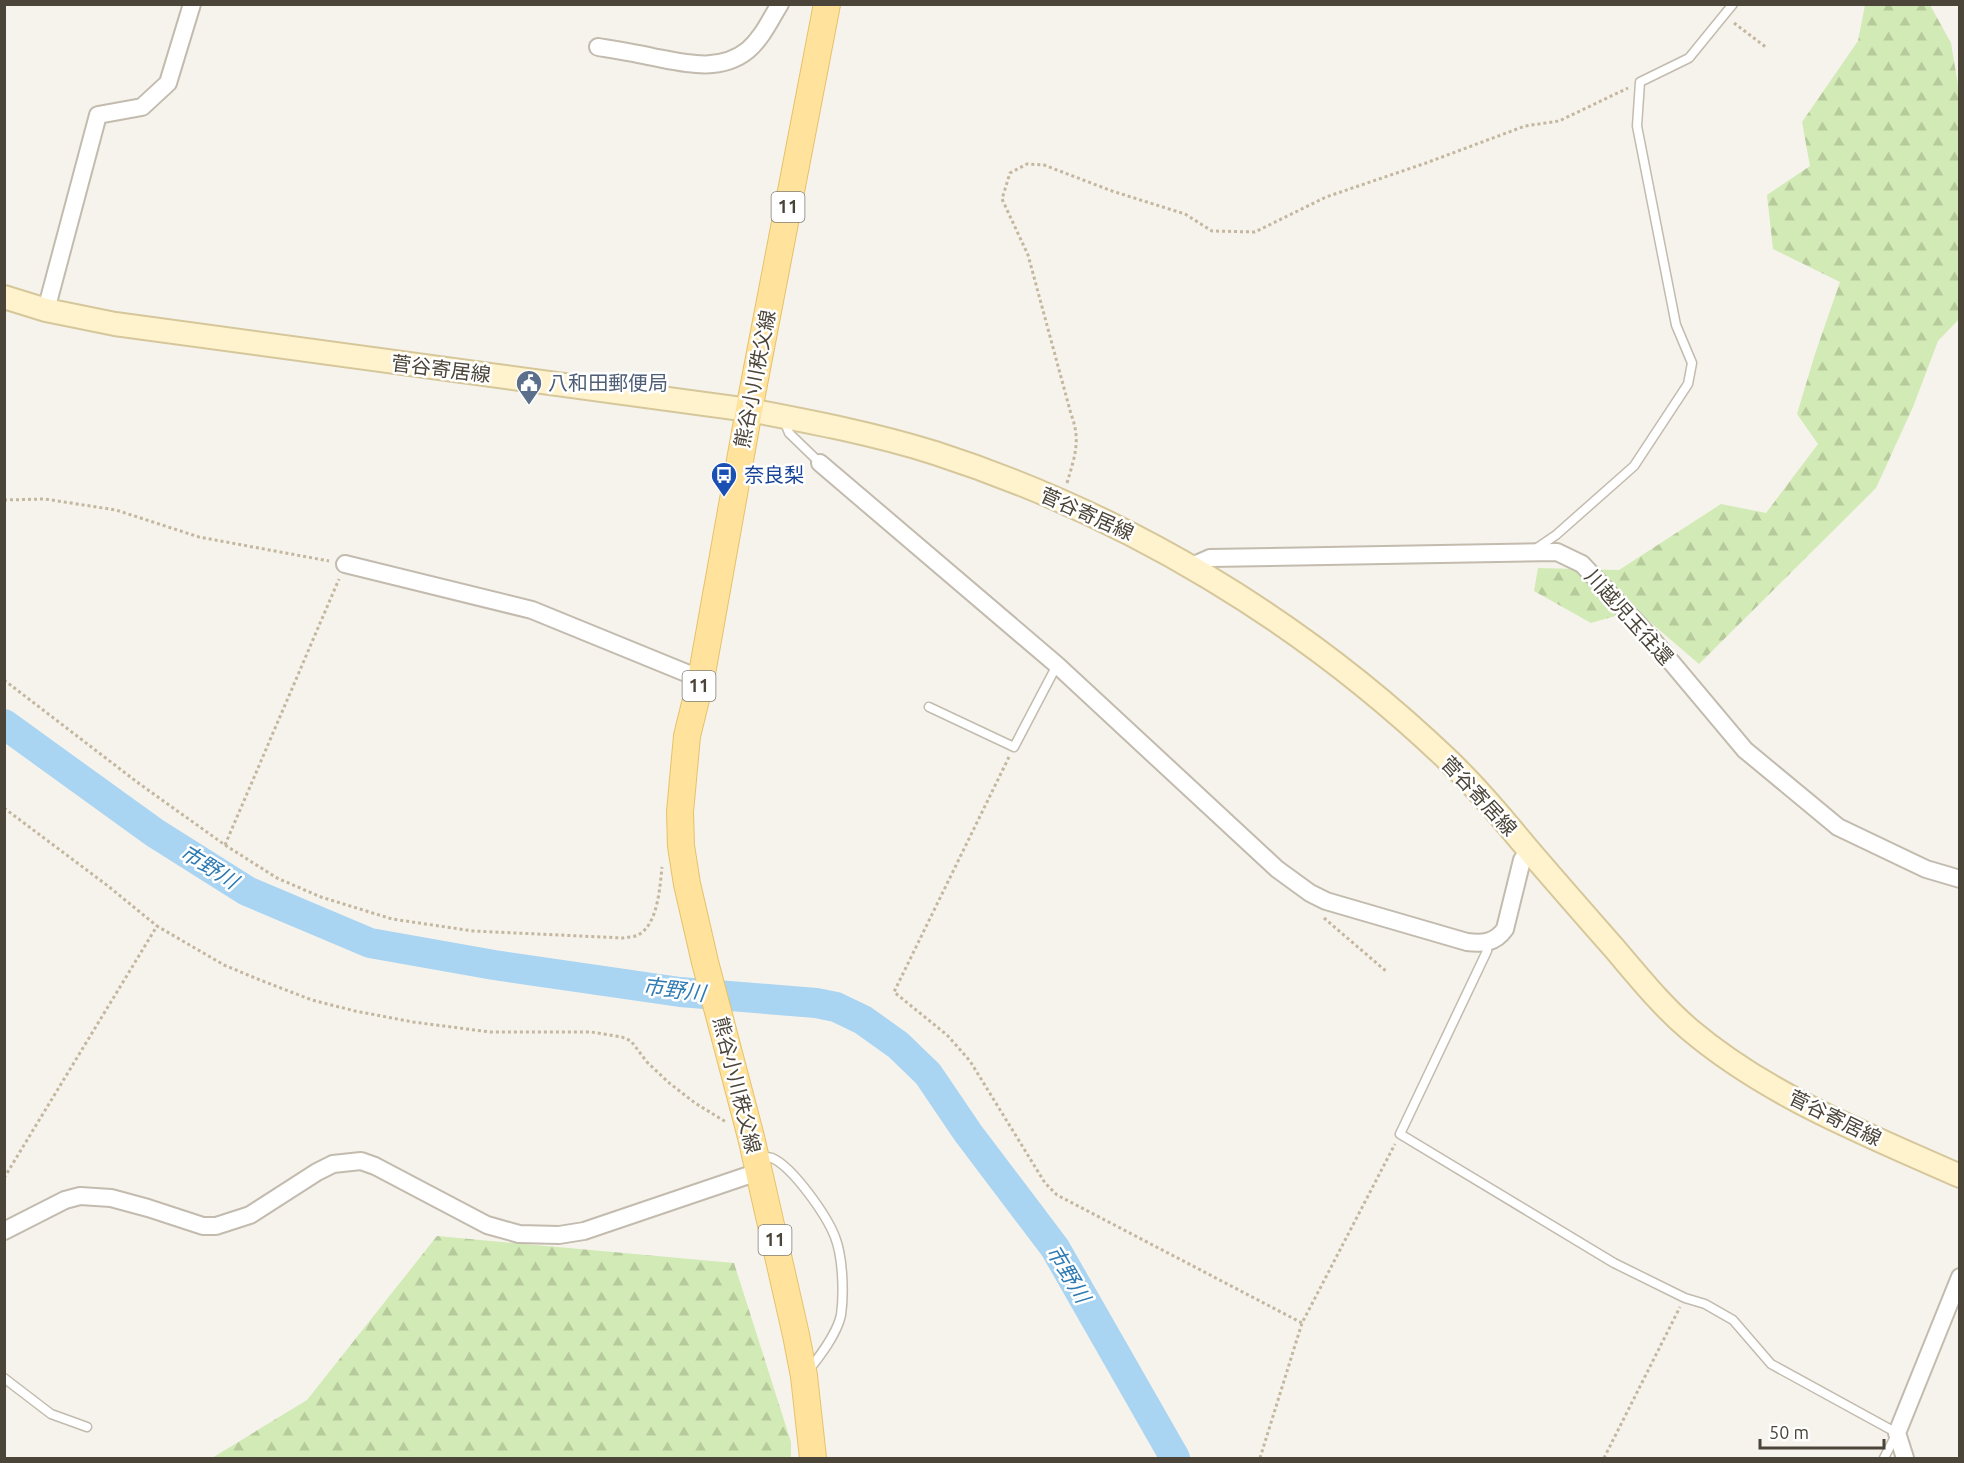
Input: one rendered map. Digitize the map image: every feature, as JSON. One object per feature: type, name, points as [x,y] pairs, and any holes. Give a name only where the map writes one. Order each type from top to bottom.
[{"type":"main road","name":"熊谷小川秩父線","points":[[813,1458],[804,1376],[781,1264],[687,884],[681,846],[680,812],[687,736],[701,679],[749,410],[827,4]]},
{"type":"main road","name":"菅谷寄居線","points":[[4,297],[46,310],[114,324],[783,416],[935,453],[1062,501],[1192,566],[1297,636],[1402,718],[1480,793],[1651,991],[1689,1029],[1746,1071],[1814,1111],[1959,1176]]},
{"type":"street","points":[[46,310],[98,115],[142,107],[168,83],[192,4]]},
{"type":"street","points":[[598,46],[688,64],[711,64],[730,60],[747,51],[760,38],[780,4]]},
{"type":"street","points":[[819,464],[1057,665],[1277,869],[1326,901],[1467,942],[1488,942],[1499,937],[1505,929],[1522,860],[1529,850]]},
{"type":"street","name":"川越児玉往還","points":[[1192,566],[1210,558],[1557,552],[1582,564],[1651,638],[1745,750],[1838,827],[1926,869],[1959,879]]},
{"type":"street","points":[[343,569],[532,610],[701,679]]},
{"type":"street","points":[[4,1231],[65,1200],[80,1196],[111,1198],[203,1226],[216,1226],[255,1213],[316,1172],[333,1164],[361,1161],[375,1166],[487,1225],[519,1234],[559,1235],[584,1231],[755,1155]]},
{"type":"street","points":[[1905,1458],[1897,1433],[1959,1277]]},
{"type":"lane","points":[[1530,552],[1557,535],[1634,466],[1688,384],[1692,363],[1676,324],[1637,126],[1640,82],[1689,58],[1733,4]]},
{"type":"lane","points":[[783,416],[789,433],[819,464]]},
{"type":"lane","points":[[929,707],[1014,747],[1057,665]]},
{"type":"lane","points":[[1488,942],[1487,951],[1400,1134],[1614,1263],[1685,1298],[1705,1304],[1733,1320],[1771,1364],[1897,1433],[1884,1458]]},
{"type":"lane","points":[[755,1155],[772,1158],[787,1170],[808,1192],[836,1238],[842,1277],[840,1317],[825,1349],[804,1376]]},
{"type":"lane","points":[[4,1378],[51,1414],[87,1427]]},
{"type":"path","points":[[1725,15],[1767,48]]},
{"type":"path","points":[[1062,501],[1077,447],[1076,427],[1028,255],[1002,199],[1010,173],[1027,164],[1044,165],[1112,192],[1185,214],[1212,231],[1256,232],[1326,197],[1525,126],[1559,120],[1640,82]]},
{"type":"path","points":[[4,500],[45,500],[116,510],[199,537],[343,569],[225,845]]},
{"type":"path","points":[[4,680],[137,782],[225,845],[277,878],[321,897],[392,919],[473,932],[623,938],[639,935],[650,923],[656,907],[662,866]]},
{"type":"path","points":[[1014,747],[894,992],[947,1035],[970,1061],[1045,1183],[1057,1195],[1302,1323]]},
{"type":"path","points":[[4,808],[157,926],[224,965],[260,981],[312,1000],[413,1022],[490,1032],[591,1032],[622,1037],[630,1041],[647,1062],[668,1082],[695,1102],[755,1155]]},
{"type":"path","points":[[1318,913],[1387,972]]},
{"type":"path","points":[[4,1178],[157,926]]},
{"type":"path","points":[[1260,1458],[1302,1323],[1400,1134]]},
{"type":"path","points":[[1604,1458],[1685,1298]]},
{"type":"green space","points":[[1865,5],[1930,5],[1951,43],[1959,91],[1959,319],[1938,341],[1913,407],[1876,488],[1699,664],[1636,610],[1591,623],[1534,591],[1538,568],[1619,570],[1721,504],[1766,513],[1818,444],[1797,414],[1840,282],[1773,249],[1767,195],[1810,166],[1802,122],[1858,41]]},
{"type":"green space","points":[[437,1236],[734,1263],[791,1442],[791,1458],[212,1458],[307,1400]]},
{"type":"waterway","name":"市野川","points":[[4,724],[155,833],[247,891],[370,943],[494,965],[680,992],[816,1003],[836,1007],[863,1020],[898,1045],[928,1074],[968,1133],[1055,1248],[1175,1458]]},
{"type":"place","name":"八和田郵便局","points":[[529,406]]},
{"type":"place","name":"奈良梨","points":[[724,498]]}]
